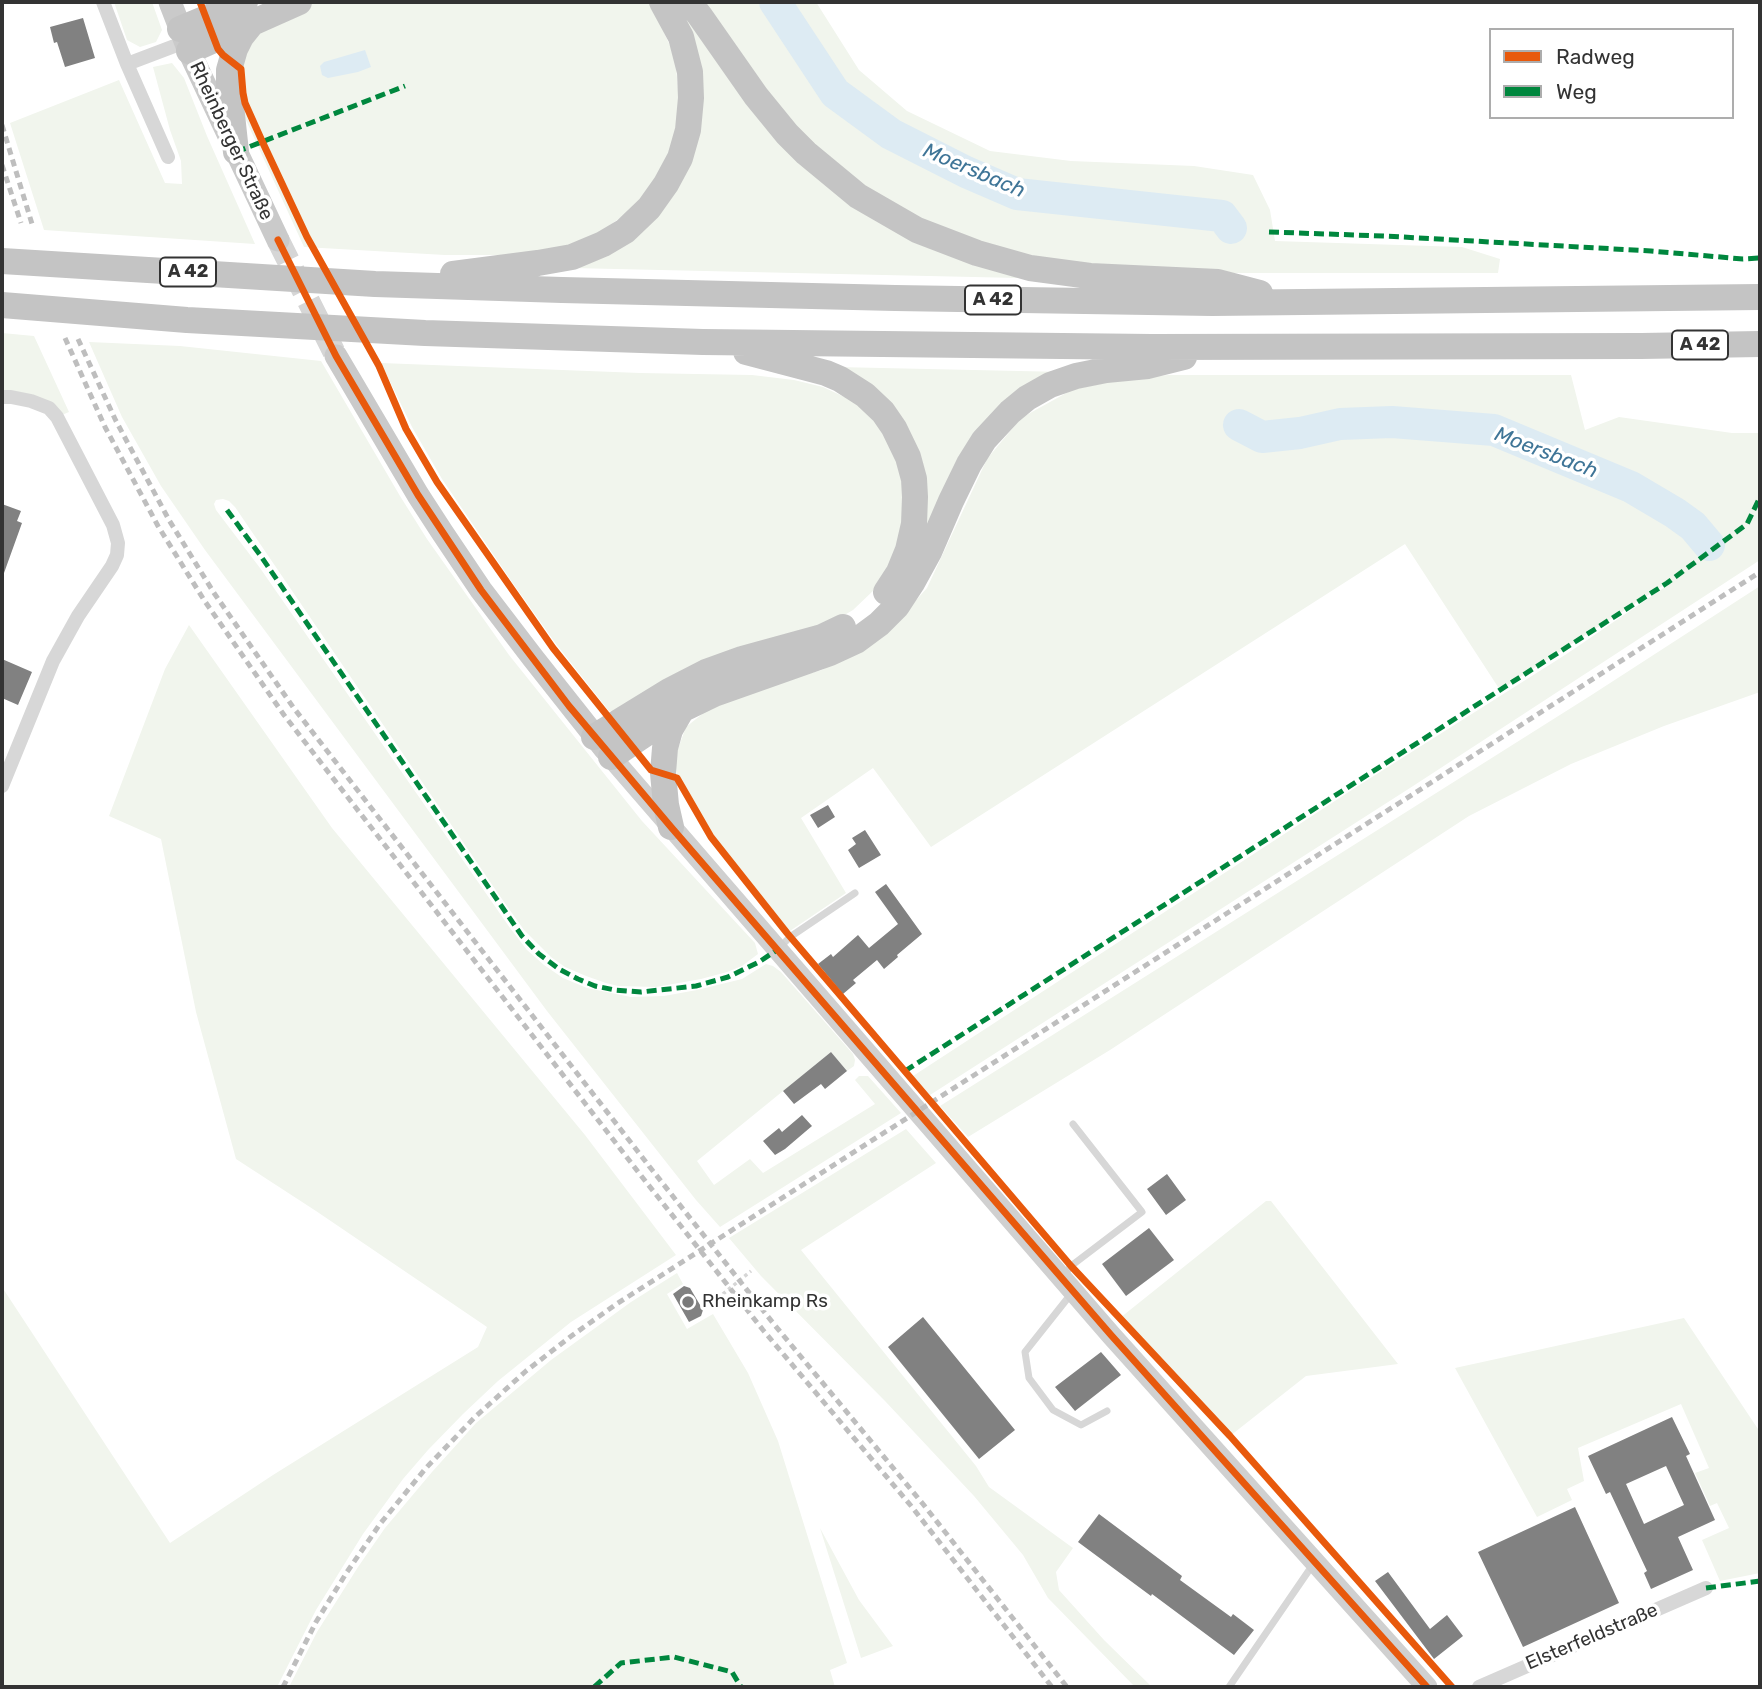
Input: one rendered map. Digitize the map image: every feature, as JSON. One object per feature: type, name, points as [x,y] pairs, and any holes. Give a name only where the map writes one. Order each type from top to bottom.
[{"type":"highway","points":[[185,41],[249,12],[299,2]]},
{"type":"highway","points":[[375,284],[572,257],[625,231],[649,208],[680,158],[688,130],[691,98],[690,72],[681,37],[662,2]]},
{"type":"highway","points":[[688,2],[757,96],[806,153],[858,196],[918,230],[976,253],[1030,268],[1090,276],[1218,282],[1296,303]]},
{"type":"highway","points":[[236,152],[229,70],[249,12]]},
{"type":"highway","name":"A 42","points":[[2,261],[375,284],[881,298],[1296,303],[1760,297]]},
{"type":"highway","name":"A 42","points":[[2,305],[187,320],[425,333],[703,342],[1223,348],[1760,344]]},
{"type":"highway","points":[[594,737],[669,691],[706,672],[741,659],[822,637],[848,625],[884,594],[899,572],[908,550],[914,524],[914,479],[908,457],[883,412],[865,395],[826,373],[703,342]]},
{"type":"highway","points":[[611,757],[681,710],[738,684],[830,653],[879,624],[897,606],[912,583],[963,476],[984,440],[1027,398],[1076,376],[1148,366],[1223,348]]},
{"type":"highway","points":[[671,827],[663,773],[665,748],[670,730],[681,710]]},
{"type":"main road","name":"Rheinberger Straße","points":[[170,2],[185,41],[278,240]]},
{"type":"main road","points":[[336,356],[411,484],[481,590],[594,737],[1067,1285],[1427,1687]]},
{"type":"street","points":[[103,2],[168,157]]},
{"type":"street","name":"Rheinberger Straße","points":[[127,64],[185,41]]},
{"type":"street","points":[[2,397],[31,401],[49,408],[57,417],[113,524],[118,543],[112,566],[78,616],[53,661],[2,786]]},
{"type":"street","name":"Elsterfeldstraße","points":[[1479,1687],[1706,1588]]},
{"type":"lane","points":[[777,950],[790,937],[855,893]]},
{"type":"lane","points":[[1073,1124],[1142,1212],[1072,1266],[1067,1285],[1025,1352],[1029,1378],[1052,1410],[1081,1425],[1107,1410]]},
{"type":"lane","points":[[1229,1687],[1314,1562]]},
{"type":"path","points":[[712,1303],[751,1271]]},
{"type":"shaded area","points":[[114,2],[152,2],[162,30],[156,42],[140,47],[127,40]]},
{"type":"shaded area","points":[[317,2],[647,2],[651,5],[675,56],[680,110],[675,142],[646,199],[595,236],[546,255],[445,255],[304,247],[240,107],[241,58],[253,37],[281,16]]},
{"type":"shaded area","points":[[676,2],[787,150],[1018,278],[571,268],[647,225],[696,137]]},
{"type":"shaded area","points":[[701,2],[816,2],[859,70],[907,111],[990,151],[1071,161],[1194,166],[1253,175],[1270,210],[1275,241],[1462,247],[1500,259],[1498,273],[1215,273],[1097,269],[996,248],[934,226],[875,195],[843,172],[771,101]]},
{"type":"shaded area","points":[[365,50],[371,67],[328,78],[322,75],[320,66],[324,62]]},
{"type":"shaded area","points":[[172,63],[184,78],[255,244],[44,230],[10,123],[119,80],[165,183],[182,184],[181,161],[153,67]]},
{"type":"shaded area","points":[[2,333],[34,336],[69,412],[57,417],[2,397]]},
{"type":"shaded area","points":[[89,342],[180,346],[321,361],[427,539],[509,655],[642,821],[755,943],[758,954],[742,966],[727,972],[656,987],[606,983],[565,967],[551,957],[524,930],[497,892],[235,507],[229,501],[216,500],[216,510],[260,568],[527,950],[563,978],[587,988],[631,997],[664,996],[697,990],[742,979],[766,964],[773,966],[853,1054],[854,1066],[847,1071],[831,1052],[697,1161],[714,1185],[750,1159],[763,1173],[875,1104],[855,1080],[859,1076],[868,1076],[901,1113],[720,1227],[547,1011],[205,550],[161,486],[122,417]]},
{"type":"shaded area","points":[[381,363],[752,375],[823,387],[851,400],[870,414],[897,455],[905,500],[899,548],[874,590],[853,610],[836,620],[617,712],[609,711],[556,644],[442,479],[412,427]]},
{"type":"shaded area","points":[[836,367],[1065,372],[1015,402],[928,539],[922,480]]},
{"type":"shaded area","points":[[1169,375],[1571,375],[1585,430],[1619,417],[1732,433],[1760,433],[1760,560],[930,1095],[913,1076],[1361,784],[1565,655],[1668,585],[1667,583],[1500,690],[1405,544],[931,847],[873,768],[801,818],[846,893],[787,933],[711,837],[677,778],[675,757],[686,727],[711,707],[822,670],[886,634],[927,588],[987,459],[1021,418],[1079,386]]},
{"type":"shaded area","points":[[1760,586],[1760,692],[1664,726],[1571,764],[1469,816],[1110,1050],[968,1137],[940,1106],[1590,696]]},
{"type":"shaded area","points":[[189,625],[332,828],[585,1135],[676,1255],[571,1322],[498,1381],[428,1450],[363,1534],[316,1610],[277,1687],[2,1687],[2,1287],[170,1543],[478,1347],[487,1327],[236,1159],[196,1012],[161,839],[109,816],[165,669]]},
{"type":"shaded area","points":[[906,1129],[936,1163],[801,1250],[976,1466],[989,1487],[1073,1548],[1056,1572],[1059,1590],[1104,1640],[1152,1687],[1135,1687],[1048,1598],[1023,1555],[974,1496],[885,1401],[761,1276],[729,1238]]},
{"type":"shaded area","points":[[1266,1201],[1271,1201],[1398,1364],[1306,1376],[1230,1436],[1120,1318]]},
{"type":"shaded area","points":[[677,1273],[683,1284],[667,1294],[687,1329],[713,1314],[748,1373],[778,1441],[847,1663],[830,1670],[835,1687],[289,1687],[317,1632],[385,1528],[476,1423],[551,1360],[631,1302]]},
{"type":"shaded area","points":[[1684,1318],[1760,1432],[1760,1573],[1720,1581],[1702,1540],[1729,1528],[1717,1503],[1710,1506],[1695,1473],[1709,1468],[1681,1404],[1578,1448],[1584,1481],[1567,1489],[1572,1500],[1537,1517],[1455,1368]]},
{"type":"shaded area","points":[[820,1528],[859,1600],[893,1646],[861,1658]]},
{"type":"building","points":[[83,18],[95,58],[65,67],[50,27]]},
{"type":"building","points":[[2,504],[21,511],[17,521],[22,523],[4,573],[2,572]]},
{"type":"building","points":[[2,659],[32,672],[18,705],[2,698]]},
{"type":"building","points":[[828,805],[835,817],[818,828],[810,815]]},
{"type":"building","points":[[865,830],[881,855],[859,868],[848,850],[856,844],[852,838]]},
{"type":"building","points":[[886,884],[922,934],[884,969],[877,960],[853,980],[856,983],[843,994],[818,964],[831,954],[833,957],[858,935],[869,948],[898,924],[875,892]]},
{"type":"building","points":[[831,1052],[847,1071],[825,1089],[821,1084],[794,1104],[783,1091]]},
{"type":"building","points":[[802,1115],[812,1126],[775,1155],[763,1141],[779,1128],[782,1132]]},
{"type":"building","points":[[1167,1174],[1186,1200],[1166,1215],[1147,1189]]},
{"type":"building","points":[[1149,1228],[1174,1260],[1126,1296],[1102,1264]]},
{"type":"building","name":"Rheinkamp Rs","points":[[684,1286],[690,1288],[703,1310],[701,1316],[689,1322],[673,1294]]},
{"type":"building","points":[[923,1317],[1015,1430],[979,1459],[888,1347]]},
{"type":"building","points":[[1101,1352],[1121,1375],[1075,1411],[1055,1387]]},
{"type":"building","points":[[1672,1417],[1690,1454],[1686,1456],[1715,1520],[1678,1537],[1693,1570],[1651,1589],[1644,1573],[1647,1571],[1610,1492],[1606,1494],[1588,1456]],"holes":[[[1666,1466],[1684,1505],[1644,1524],[1626,1484]]]},
{"type":"building","points":[[1575,1507],[1619,1603],[1523,1647],[1478,1552]]},
{"type":"building","points":[[1099,1514],[1182,1576],[1180,1580],[1231,1617],[1233,1614],[1254,1630],[1234,1655],[1078,1542]]},
{"type":"building","points":[[1388,1572],[1430,1629],[1447,1615],[1463,1636],[1434,1659],[1375,1581]]},
{"type":"waterway","name":"Moersbach","points":[[775,2],[835,93],[891,134],[966,172],[1017,194],[1222,216],[1231,228]]},
{"type":"waterway","name":"Moersbach","points":[[1239,425],[1262,437],[1300,433],[1340,424],[1392,422],[1494,430],[1631,487],[1693,526],[1709,545]]},
{"type":"tunnel","points":[[278,240],[336,356]]},
{"type":"railway","points":[[2,125],[32,224]]},
{"type":"railway","points":[[2,165],[21,223]]},
{"type":"railway","points":[[65,338],[105,427],[158,526],[204,600],[284,715],[763,1330],[912,1507],[1052,1687]]},
{"type":"railway","points":[[78,339],[116,421],[169,520],[214,593],[293,707],[649,1166],[773,1323],[923,1504],[1067,1687]]},
{"type":"railway","points":[[283,1687],[316,1622],[380,1524],[426,1468],[475,1417],[526,1371],[570,1337],[615,1305],[1760,572]]},
{"type":"marked path","points":[[236,152],[405,86]]},
{"type":"marked path","points":[[1269,232],[1760,258]]},
{"type":"marked path","points":[[905,1071],[1667,583],[1747,524],[1760,497]]},
{"type":"marked path","points":[[227,510],[522,936],[539,954],[559,969],[595,986],[641,992],[696,986],[728,977],[777,950]]},
{"type":"marked path","points":[[1706,1588],[1760,1581]]},
{"type":"marked path","points":[[594,1687],[621,1663],[674,1657],[732,1672],[741,1687]]},
{"type":"cycle path","points":[[200,2],[218,49],[241,69],[245,103],[262,141],[307,237],[379,366],[406,429],[437,482],[553,648],[651,770],[677,778],[711,837],[787,933],[1071,1266],[1230,1436],[1452,1687]]},
{"type":"cycle path","points":[[278,240],[336,356],[418,495],[481,590],[569,706],[1111,1335],[1427,1687]]},
{"type":"place","name":"Rheinkamp Rs","points":[[688,1302]]}]
